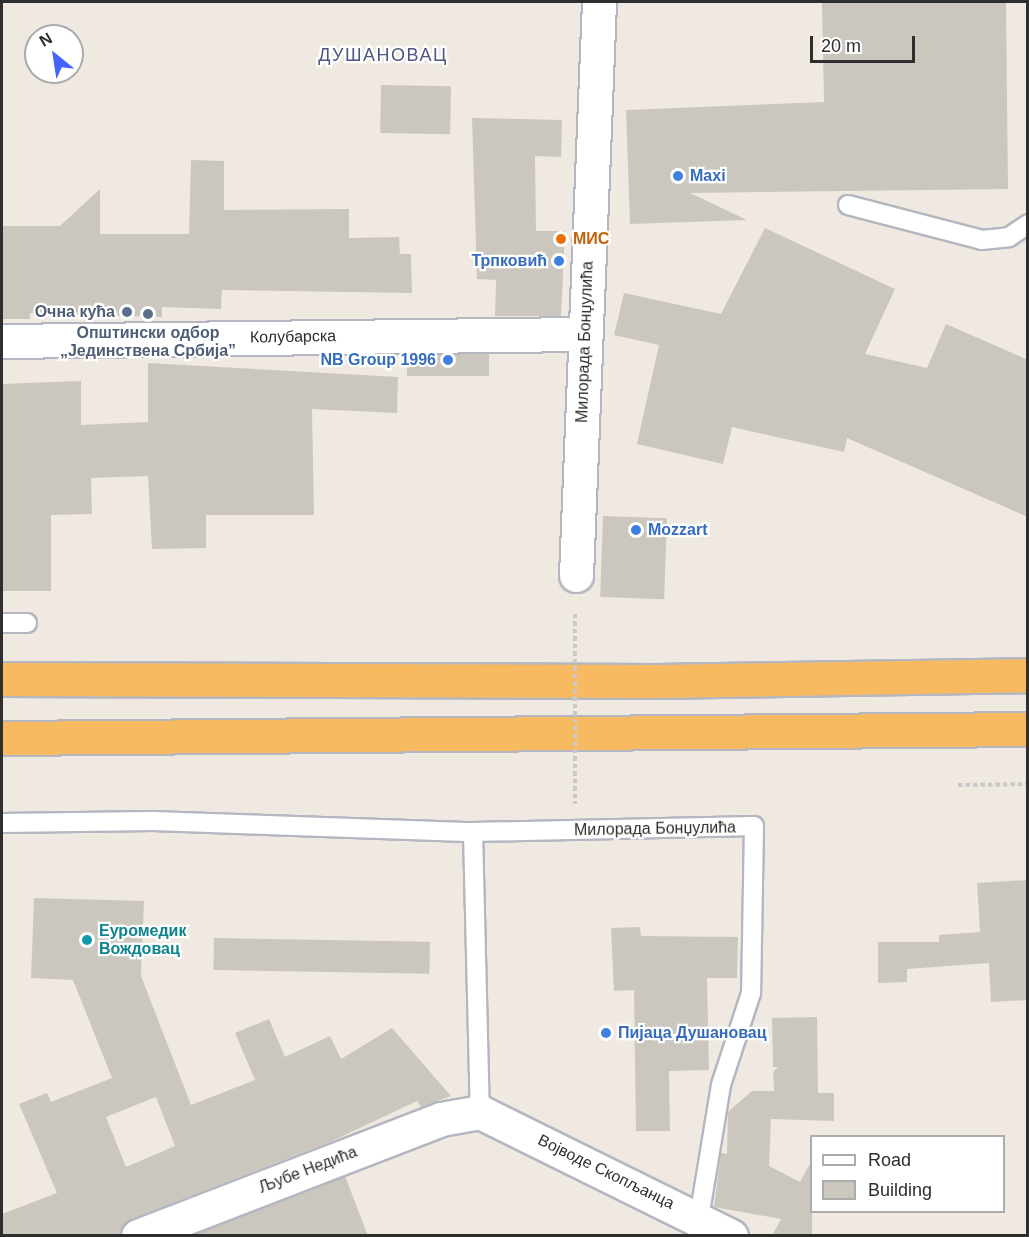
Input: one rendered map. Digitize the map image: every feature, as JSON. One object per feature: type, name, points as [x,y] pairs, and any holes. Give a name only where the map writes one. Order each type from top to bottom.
[{"type":"highway","points":[[2,670],[72,678]]},
{"type":"highway","points":[[2,679],[656,681],[1028,675]]},
{"type":"highway","points":[[2,738],[1028,729]]},
{"type":"street","name":"Милорада Бонџулића","points":[[576,575],[599,2]]},
{"type":"street","name":"Колубарска","points":[[2,341],[585,334]]},
{"type":"street","name":"Војводе Скопљанца","points":[[480,1112],[699,1218],[731,1236]]},
{"type":"street","name":"Љубе Недића","points":[[138,1236],[441,1119],[480,1112]]},
{"type":"lane","points":[[848,205],[982,240],[1009,237],[1028,224]]},
{"type":"lane","points":[[2,622],[27,623]]},
{"type":"lane","points":[[2,823],[153,821],[473,832],[480,1112]]},
{"type":"lane","name":"Милорада Бонџулића","points":[[473,832],[754,826],[752,993],[721,1085],[699,1218]]},
{"type":"path","points":[[575,614],[575,804]]},
{"type":"path","points":[[958,785],[1028,784]]},
{"type":"building","points":[[822,2],[1006,2],[1008,189],[690,193],[747,220],[630,224],[626,110],[824,102]]},
{"type":"building","points":[[381,85],[451,86],[450,134],[380,133]]},
{"type":"building","points":[[472,118],[562,120],[561,157],[535,156],[536,231],[565,231],[561,316],[495,316],[496,280],[477,279]]},
{"type":"building","points":[[191,160],[224,161],[224,210],[349,209],[349,238],[399,237],[400,254],[411,254],[412,293],[222,290],[221,309],[162,307],[162,317],[30,313],[30,319],[2,319],[2,226],[60,226],[100,189],[100,234],[189,234]]},
{"type":"building","points":[[765,228],[895,289],[865,354],[927,368],[946,324],[1028,360],[1028,517],[847,438],[844,452],[732,427],[723,464],[637,444],[659,345],[614,335],[624,293],[721,314]]},
{"type":"building","name":"NB Group 1996","points":[[407,354],[489,354],[489,376],[407,376]]},
{"type":"building","points":[[148,363],[398,377],[397,413],[312,409],[314,515],[206,515],[206,548],[152,549],[148,476],[91,478],[92,514],[51,515],[51,591],[2,591],[2,384],[81,381],[81,425],[148,422]]},
{"type":"building","points":[[603,516],[667,518],[664,599],[600,597]]},
{"type":"building","points":[[1028,880],[1028,1000],[991,1002],[989,963],[907,969],[907,982],[878,983],[878,942],[939,942],[939,935],[980,932],[977,883]]},
{"type":"building","points":[[34,898],[144,901],[141,976],[191,1105],[255,1080],[235,1033],[269,1019],[285,1057],[330,1036],[341,1059],[392,1028],[451,1096],[421,1107],[417,1101],[332,1141],[131,1219],[120,1236],[2,1236],[2,1214],[57,1193],[19,1104],[47,1093],[51,1102],[112,1078],[73,980],[31,978]],"holes":[[[156,1097],[175,1146],[126,1167],[106,1117]]]},
{"type":"building","points":[[640,927],[641,936],[738,937],[737,978],[707,978],[709,1070],[669,1071],[670,1131],[636,1131],[634,990],[614,991],[611,928]]},
{"type":"building","points":[[214,938],[430,942],[429,974],[213,970]]},
{"type":"building","points":[[817,1017],[818,1093],[834,1093],[834,1121],[771,1119],[769,1166],[800,1182],[810,1164],[812,1236],[772,1236],[781,1219],[714,1207],[721,1153],[727,1154],[728,1112],[752,1091],[774,1091],[773,1072],[778,1067],[773,1067],[772,1018]]},
{"type":"building","points":[[345,1176],[368,1236],[191,1236]]},
{"type":"place","name":"Maxi","points":[[678,176]]},
{"type":"place","name":"МИС","points":[[561,239]]},
{"type":"place","name":"Трпковић","points":[[559,261]]},
{"type":"place","name":"Очна кућа","points":[[127,312]]},
{"type":"place","name":"Општински одбор „Јединствена Србија”","points":[[148,314]]},
{"type":"place","name":"NB Group 1996","points":[[448,360]]},
{"type":"place","name":"Mozzart","points":[[636,530]]},
{"type":"place","name":"Еуромедик Вождовац","points":[[87,940]]},
{"type":"place","name":"Пијаца Душановац","points":[[606,1033]]},
{"type":"district","name":"ДУШАНОВАЦ","points":[[383,55]]}]
